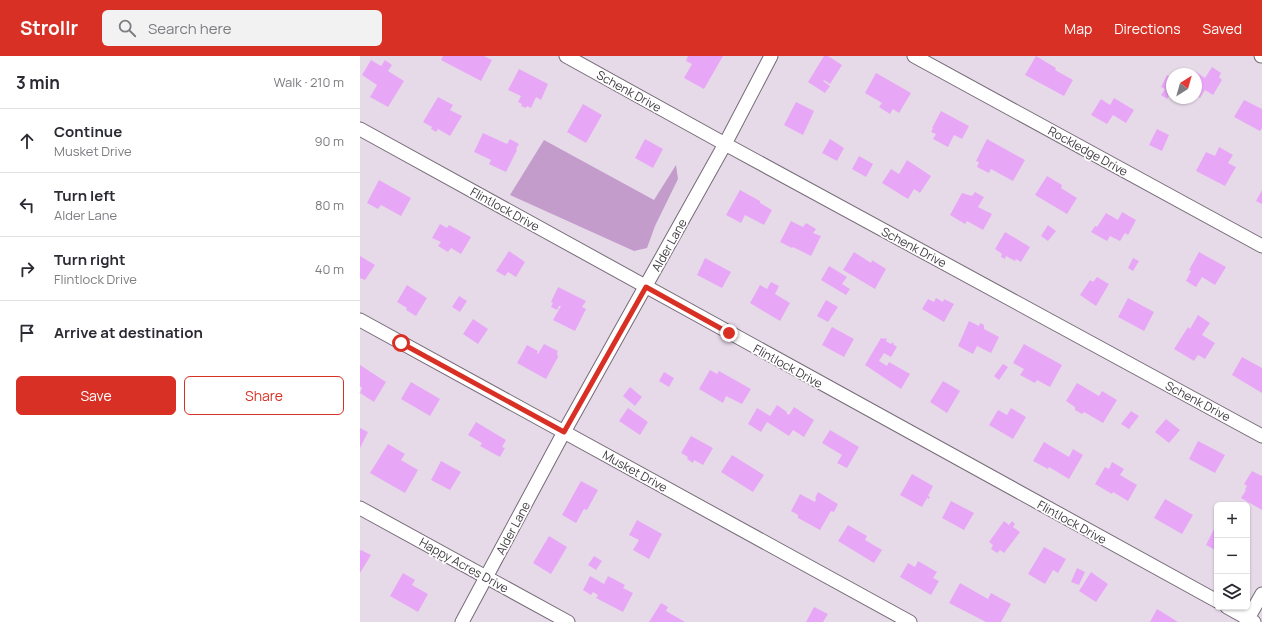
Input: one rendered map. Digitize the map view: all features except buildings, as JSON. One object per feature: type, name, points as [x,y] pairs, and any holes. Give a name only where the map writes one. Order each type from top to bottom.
[{"type":"street","name":"Schenk Drive","points":[[566,56],[1262,436]]},
{"type":"street","name":"Alder Lane","points":[[462,622],[564,432],[725,144],[771,56]]},
{"type":"street","name":"Rockledge Drive","points":[[914,56],[1262,246]]},
{"type":"street","name":"Flintlock Drive","points":[[360,129],[1214,600]]},
{"type":"street","name":"Musket Drive","points":[[360,320],[910,622]]},
{"type":"street","name":"Happy Acres Drive","points":[[360,508],[568,622]]},
{"type":"street","points":[[1232,610],[1249,621],[1262,594]]},
{"type":"shaded area","points":[[544,140],[654,200],[676,165],[678,179],[655,226],[647,248],[634,251],[510,195]]},
{"type":"route","points":[[401,343],[564,432],[646,287],[729,333]]}]
